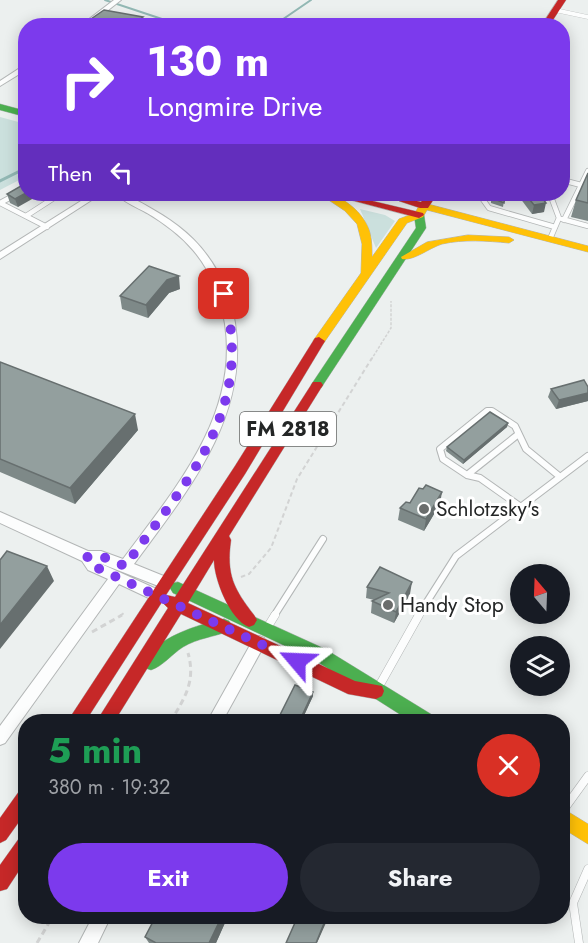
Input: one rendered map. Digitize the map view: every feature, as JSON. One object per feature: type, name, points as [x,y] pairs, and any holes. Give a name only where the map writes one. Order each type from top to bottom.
[{"type":"main road","points":[[550,18],[559,5]]},
{"type":"main road","points":[[0,96],[18,100]]},
{"type":"main road","points":[[0,107],[18,112]]},
{"type":"main road","points":[[339,201],[363,221],[369,239],[366,274]]},
{"type":"main road","points":[[369,201],[552,233],[588,249]]},
{"type":"main road","points":[[395,201],[515,240],[588,259]]},
{"type":"main road","name":"FM 2818","points":[[80,714],[277,413],[321,338],[403,221],[421,211],[427,201]]},
{"type":"main road","name":"FM 2818","points":[[109,714],[294,420],[422,226],[421,211]]},
{"type":"main road","points":[[396,266],[420,247],[447,237],[515,240]]},
{"type":"main road","points":[[227,527],[219,567],[224,583],[249,620],[263,635]]},
{"type":"main road","points":[[166,583],[249,620]]},
{"type":"main road","points":[[158,596],[224,626],[263,635],[319,654],[364,680],[376,691],[415,714]]},
{"type":"main road","points":[[123,693],[174,641],[200,629],[224,626]]},
{"type":"main road","points":[[0,834],[18,808]]},
{"type":"main road","points":[[570,823],[588,835]]},
{"type":"main road","points":[[0,882],[18,855]]},
{"type":"street","points":[[93,18],[118,0]]},
{"type":"street","points":[[0,84],[18,72]]},
{"type":"street","points":[[0,256],[86,201]]},
{"type":"street","points":[[0,738],[203,457],[223,412],[231,384],[233,351],[231,325],[224,294],[206,259],[182,233],[131,201]]},
{"type":"street","points":[[0,517],[87,557],[93,566],[166,583]]},
{"type":"street","points":[[121,571],[158,596]]},
{"type":"street","points":[[219,714],[263,635]]},
{"type":"street","points":[[87,943],[98,924]]},
{"type":"lane","points":[[559,5],[588,17]]},
{"type":"lane","points":[[484,201],[489,208],[552,233],[588,171]]},
{"type":"lane","points":[[570,182],[581,184]]},
{"type":"lane","points":[[0,203],[18,193]]},
{"type":"lane","points":[[26,216],[49,201]]},
{"type":"lane","points":[[553,201],[562,219],[588,226]]},
{"type":"lane","points":[[0,203],[47,227]]},
{"type":"lane","points":[[521,507],[480,478],[467,476],[443,459],[440,449],[487,411],[492,411],[515,426],[516,435],[529,453],[559,476]]},
{"type":"lane","points":[[467,476],[516,435]]},
{"type":"lane","points":[[376,691],[406,636],[456,556],[588,456]]},
{"type":"lane","points":[[263,635],[324,539]]},
{"type":"lane","points":[[570,801],[588,776]]},
{"type":"lane","points":[[579,943],[573,903],[588,869]]},
{"type":"path","points":[[224,583],[249,574],[271,548],[297,479],[391,328],[391,296]]},
{"type":"path","points":[[89,633],[116,620],[130,605]]},
{"type":"path","points":[[37,943],[48,924]]},
{"type":"shaded area","points":[[0,117],[18,122],[18,181],[0,190]]},
{"type":"shaded area","points":[[360,209],[385,215],[395,221],[376,248]]},
{"type":"building","points":[[104,10],[143,17],[142,18],[92,18]]},
{"type":"building","points":[[588,173],[588,203],[576,200]]},
{"type":"building","points":[[18,188],[18,197],[15,199],[7,194]]},
{"type":"building","points":[[531,201],[546,203],[534,205]]},
{"type":"building","points":[[149,266],[179,276],[167,280],[146,305],[120,296]]},
{"type":"building","points":[[0,362],[135,414],[70,488],[0,459]]},
{"type":"building","points":[[584,380],[588,393],[559,400],[551,389]]},
{"type":"building","points":[[490,412],[508,423],[464,460],[447,447]]},
{"type":"building","points":[[426,485],[442,492],[426,519],[400,508],[406,502],[410,503],[419,488],[423,489]]},
{"type":"building","points":[[7,551],[47,566],[0,625],[0,560]]},
{"type":"building","points":[[380,567],[412,582],[396,612],[372,601],[389,593],[367,587]]},
{"type":"building","points":[[295,685],[313,692],[303,714],[280,714]]},
{"type":"building","points":[[152,924],[218,924],[209,943],[156,943],[145,937]]},
{"type":"building","points":[[294,924],[324,924],[316,943],[286,943]]},
{"type":"waterway","points":[[105,0],[159,18]]},
{"type":"waterway","points":[[285,18],[311,0]]},
{"type":"waterway","points":[[0,181],[18,172]]},
{"type":"traffic: fast","points":[[0,107],[18,112]]},
{"type":"traffic: fast","points":[[317,385],[421,228],[419,215]]},
{"type":"traffic: fast","points":[[178,588],[319,654],[415,714]]},
{"type":"traffic: fast","points":[[151,663],[167,649],[185,638],[224,626]]},
{"type":"traffic: slow","points":[[336,201],[357,216],[362,224],[367,244],[366,272]]},
{"type":"traffic: slow","points":[[319,341],[403,221],[419,215],[424,206],[588,249]]},
{"type":"traffic: slow","points":[[406,257],[430,244],[455,239],[509,240]]},
{"type":"traffic: slow","points":[[570,823],[588,835]]},
{"type":"traffic: jam","points":[[550,18],[562,0]]},
{"type":"traffic: jam","points":[[362,201],[419,215]]},
{"type":"traffic: jam","points":[[404,201],[424,206],[427,201]]},
{"type":"traffic: jam","points":[[80,714],[240,470],[319,341]]},
{"type":"traffic: jam","points":[[109,714],[317,385]]},
{"type":"traffic: jam","points":[[224,540],[221,564],[225,583],[249,620]]},
{"type":"traffic: jam","points":[[169,601],[354,689],[376,691]]},
{"type":"traffic: jam","points":[[0,834],[18,808]]},
{"type":"traffic: jam","points":[[0,882],[18,855]]},
{"type":"place","name":"Schlotzsky's","points":[[424,509]]},
{"type":"place","name":"Handy Stop","points":[[388,605]]},
{"type":"route","points":[[224,294],[233,335],[231,384],[223,412],[203,457],[125,566],[101,556],[87,557],[93,566],[297,661]]}]
